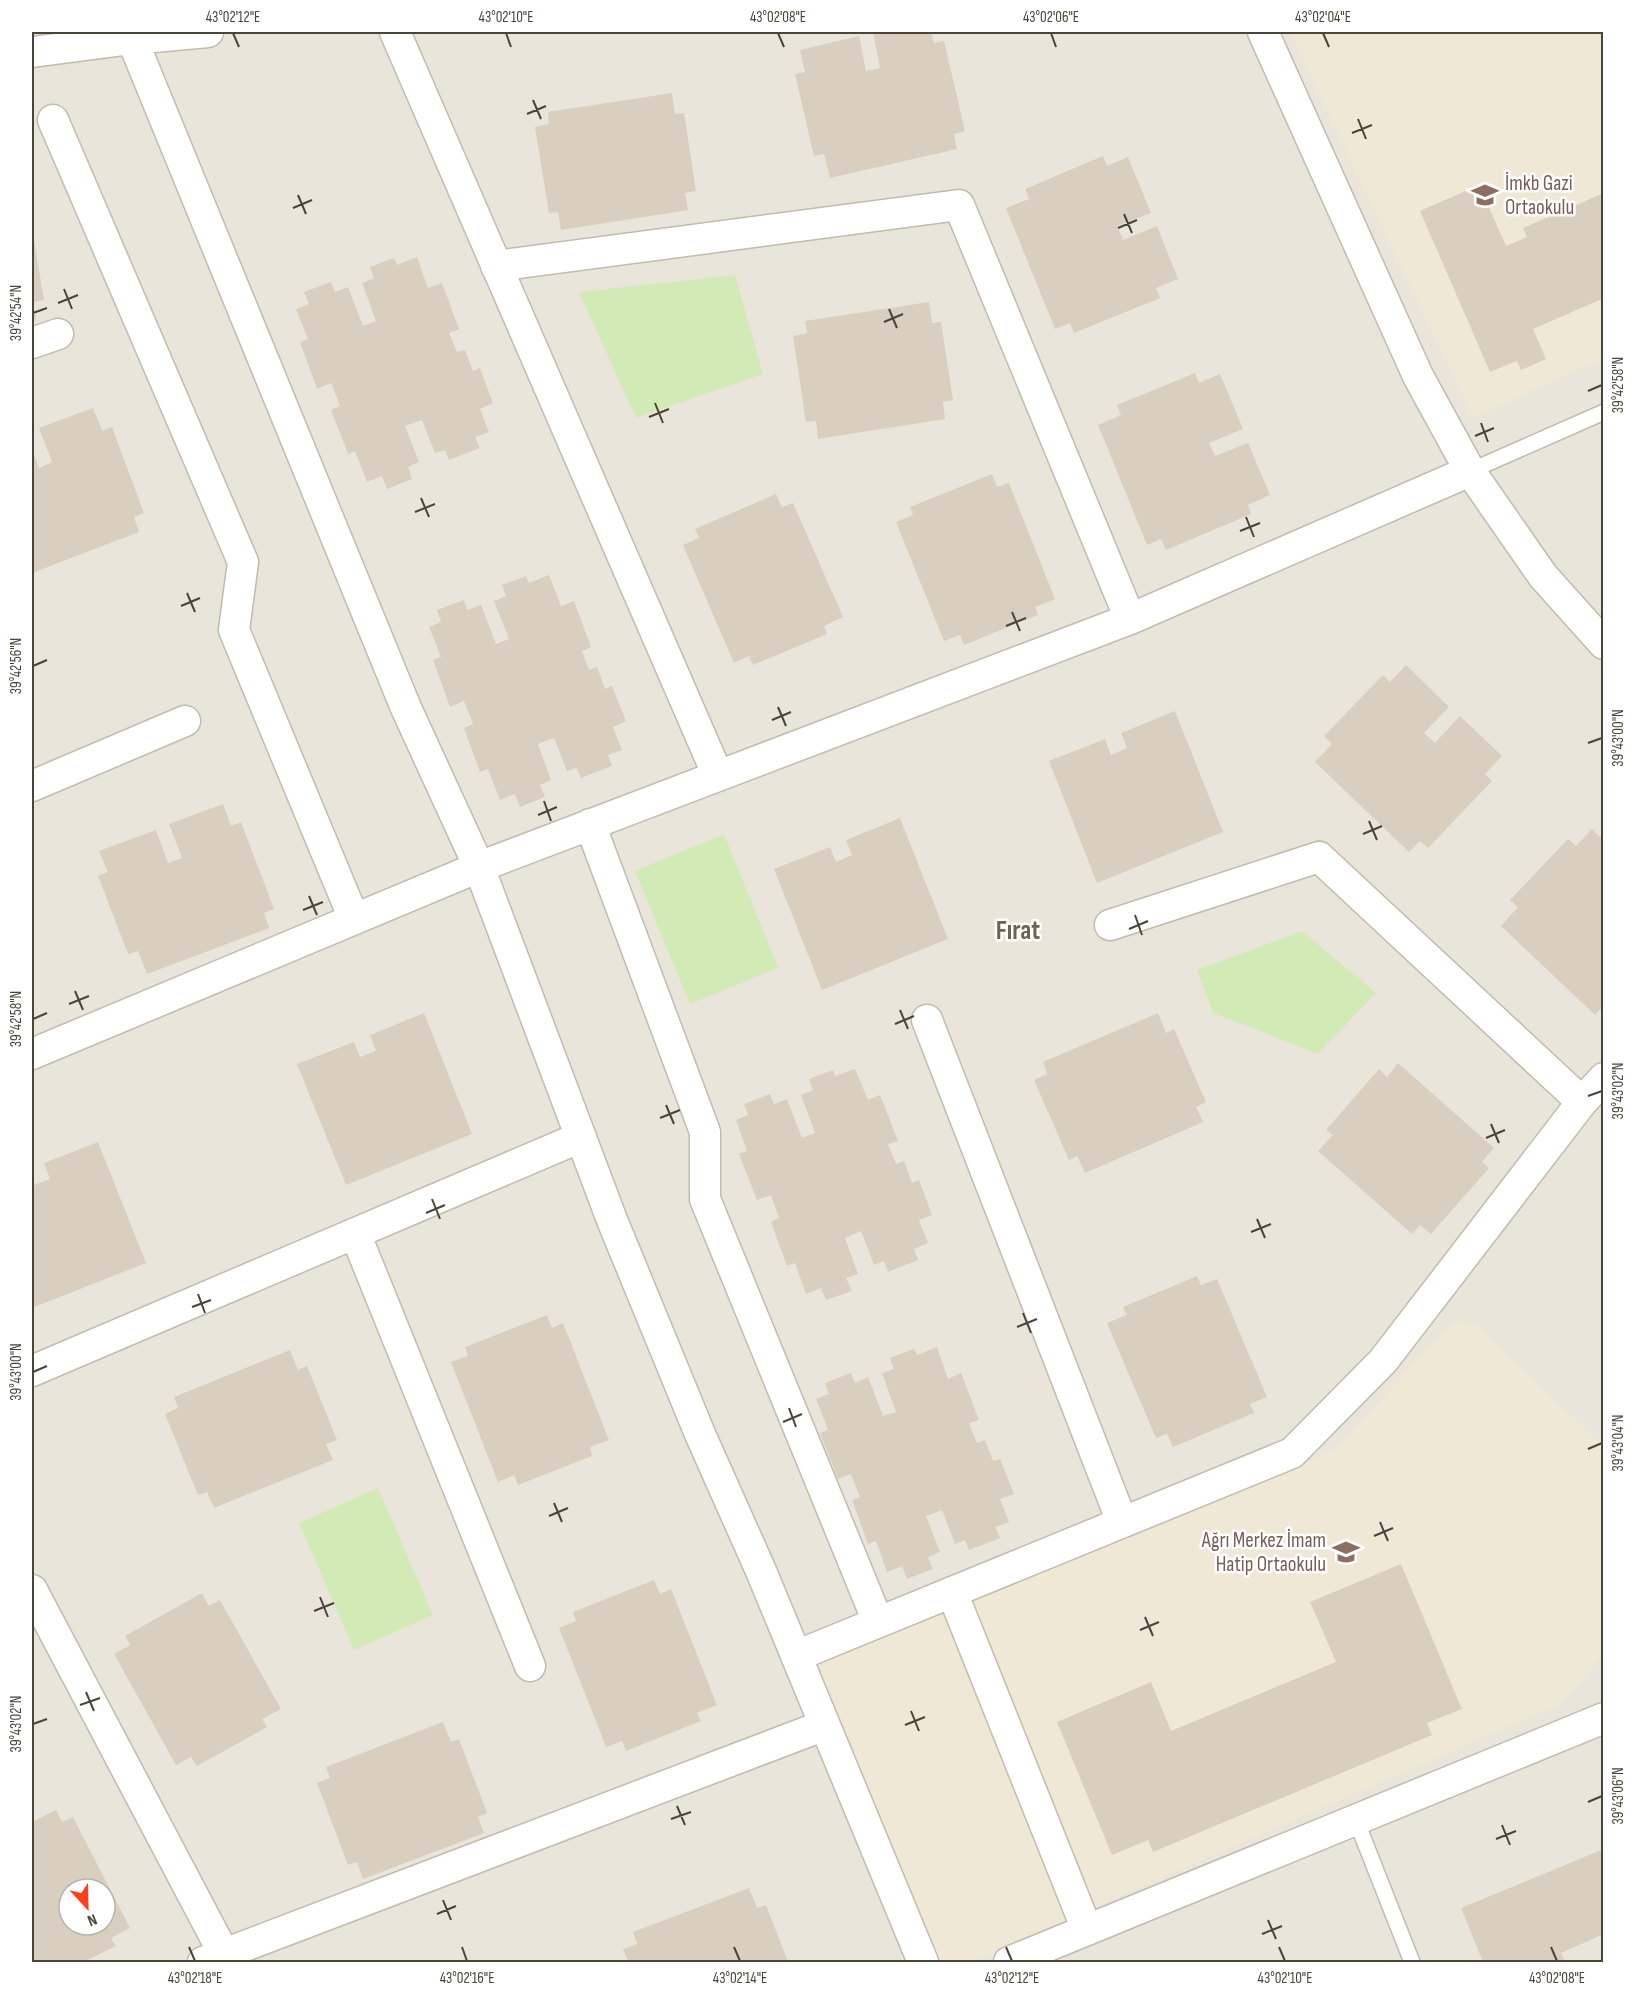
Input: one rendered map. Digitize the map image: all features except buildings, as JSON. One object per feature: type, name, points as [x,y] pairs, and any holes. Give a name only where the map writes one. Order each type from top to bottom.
[{"type":"street","points":[[32,52],[208,32]]},
{"type":"street","points":[[395,32],[717,776]]},
{"type":"street","points":[[1263,32],[1418,376],[1470,471],[1543,576],[1604,644]]},
{"type":"street","points":[[132,39],[406,708],[478,867],[612,1220],[700,1434],[796,1656],[923,1962]]},
{"type":"street","points":[[53,120],[243,562],[234,630],[354,919]]},
{"type":"street","points":[[496,266],[959,205],[1130,620]]},
{"type":"street","points":[[32,1054],[478,867],[1130,620],[1470,471]]},
{"type":"street","points":[[32,786],[185,721]]},
{"type":"street","points":[[590,824],[705,1132],[705,1199],[879,1622]]},
{"type":"street","points":[[1110,925],[1319,857],[1582,1102]]},
{"type":"street","points":[[927,1020],[1122,1522]]},
{"type":"street","points":[[796,1656],[1292,1453],[1383,1360],[1582,1102],[1604,1078]]},
{"type":"street","points":[[32,1371],[581,1137]]},
{"type":"street","points":[[355,1233],[530,1666]]},
{"type":"street","points":[[32,1590],[214,1958],[825,1725]]},
{"type":"street","points":[[952,1592],[1087,1930]]},
{"type":"street","points":[[1009,1962],[1604,1718]]},
{"type":"lane","points":[[1470,471],[1604,412]]},
{"type":"lane","points":[[1356,1820],[1412,1962]]},
{"type":"shaded area","points":[[32,32],[1603,32],[1603,1962],[32,1962]]},
{"type":"shaded area","name":"İmkb Gazi Ortaokulu","points":[[1290,32],[1603,32],[1603,358],[1473,417]]},
{"type":"shaded area","name":"Ağrı Merkez İmam Hatip Ortaokulu","points":[[1454,1321],[1475,1325],[1603,1446],[1603,1655],[1562,1703],[969,1962],[938,1962],[821,1679],[822,1663],[1335,1450]]},
{"type":"green space","points":[[735,275],[763,374],[636,418],[579,292]]},
{"type":"green space","points":[[724,834],[778,968],[690,1004],[635,871]]},
{"type":"green space","points":[[1302,931],[1376,993],[1318,1054],[1213,1013],[1197,970]]},
{"type":"green space","points":[[378,1488],[433,1615],[354,1650],[299,1523]]},
{"type":"place","name":"İmkb Gazi Ortaokulu","points":[[1485,195]]},
{"type":"place","name":"Ağrı Merkez İmam Hatip Ortaokulu","points":[[1346,1552]]},
{"type":"district","name":"Fırat","points":[[1018,930]]}]
